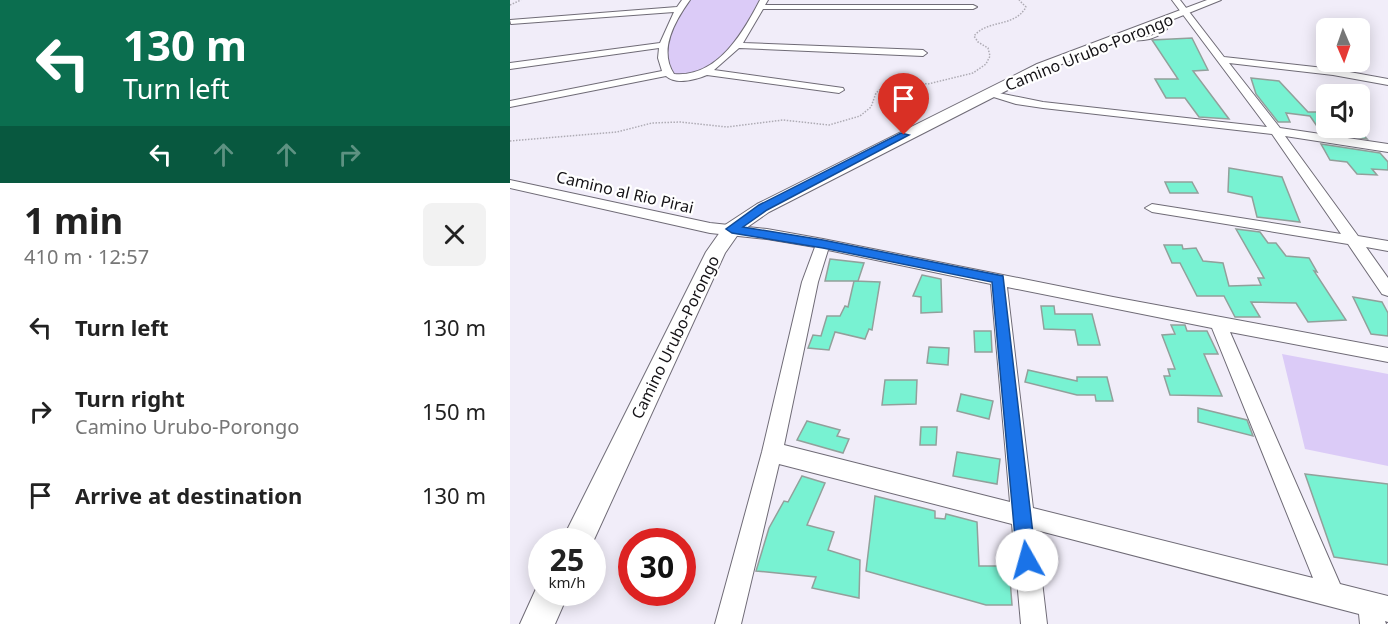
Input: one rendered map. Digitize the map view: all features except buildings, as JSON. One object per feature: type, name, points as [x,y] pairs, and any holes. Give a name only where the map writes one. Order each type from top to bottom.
[{"type":"main road","name":"Camino Urubo-Porongo","points":[[584,528],[716,252],[732,229],[763,207],[1042,68],[1161,21],[1180,7],[1216,0]]},
{"type":"main road","points":[[537,624],[545,606]]},
{"type":"street","points":[[686,0],[679,9],[663,45],[664,66],[671,77],[679,80],[705,72],[839,90]]},
{"type":"street","points":[[705,72],[735,45],[763,3],[973,7]]},
{"type":"street","points":[[1180,7],[1276,131],[1388,290]]},
{"type":"street","points":[[511,22],[679,9]]},
{"type":"street","points":[[510,66],[663,45]]},
{"type":"street","points":[[735,45],[923,53]]},
{"type":"street","points":[[1220,59],[1333,72],[1388,82]]},
{"type":"street","points":[[510,104],[667,73]]},
{"type":"street","points":[[989,94],[1043,105],[1276,131],[1388,148]]},
{"type":"street","name":"Camino al Rio Pirai","points":[[510,184],[710,228],[732,229],[823,244],[1388,355]]},
{"type":"street","points":[[1152,208],[1388,246]]},
{"type":"street","points":[[728,624],[772,452],[810,282],[823,244]]},
{"type":"street","points":[[998,279],[1021,517],[1034,624]]},
{"type":"street","points":[[1218,323],[1332,595]]},
{"type":"street","points":[[772,452],[1332,595],[1377,613]]},
{"type":"path","points":[[510,5],[520,0]]},
{"type":"path","points":[[510,141],[617,132],[652,123],[681,122],[727,127],[783,120],[829,125],[844,122],[860,116],[871,107],[876,93],[884,86],[906,82],[928,84],[973,73],[986,64],[990,56],[988,48],[978,42],[974,36],[975,32],[982,28],[1015,20],[1024,13],[1026,7],[1020,0]]},
{"type":"shaded area","points":[[689,0],[759,0],[742,31],[719,59],[698,73],[677,76],[668,59],[668,49],[674,28]]},
{"type":"shaded area","points":[[1282,354],[1388,374],[1388,466],[1305,449]]},
{"type":"route","points":[[904,135],[763,207],[732,229],[823,244],[998,279],[1027,560]]}]
